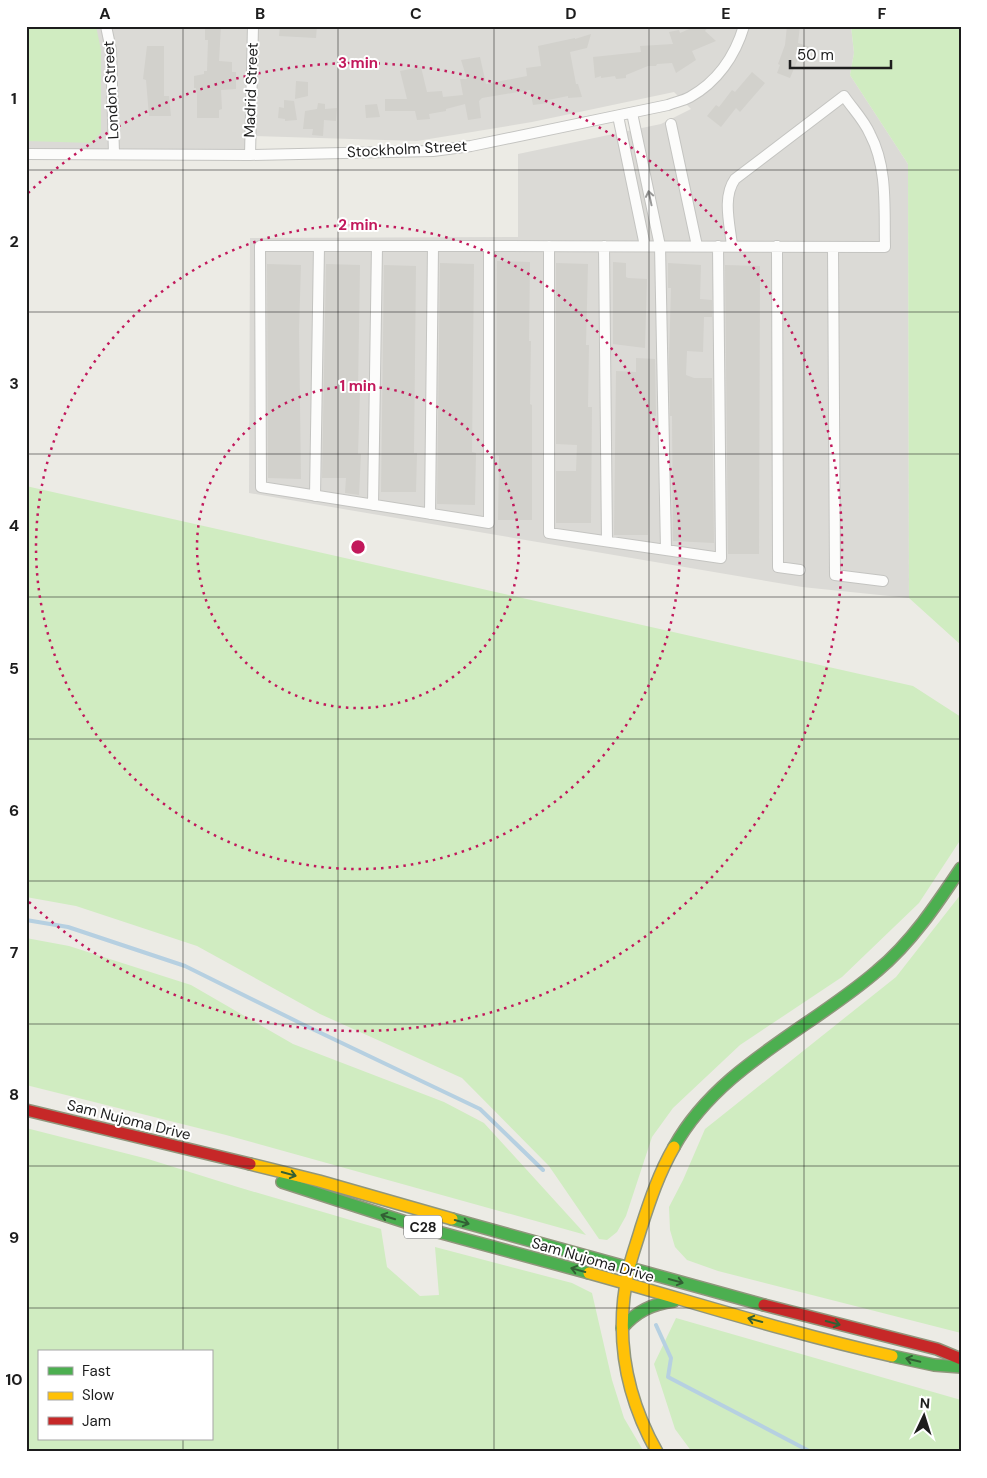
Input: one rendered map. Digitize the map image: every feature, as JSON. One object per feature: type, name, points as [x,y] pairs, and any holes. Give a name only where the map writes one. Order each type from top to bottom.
[{"type":"main road","points":[[657,1452],[639,1419],[632,1401],[626,1379],[622,1328],[629,1268],[664,1164],[687,1126],[730,1080],[764,1052],[883,966],[934,908],[961,868]]},
{"type":"main road","name":"Sam Nujoma Drive","points":[[26,1110],[345,1188],[629,1268],[936,1350],[961,1359]]},
{"type":"main road","name":"Sam Nujoma Drive","points":[[224,1159],[250,1172],[427,1229],[848,1346],[934,1365],[961,1367]]},
{"type":"main road","points":[[622,1328],[642,1308],[655,1303],[679,1300]]},
{"type":"street","name":"London Street","points":[[106,26],[111,50],[114,154]]},
{"type":"street","name":"Madrid Street","points":[[250,154],[253,26]]},
{"type":"street","name":"Stockholm Street","points":[[26,154],[250,154],[433,151],[471,146],[632,113],[689,98],[711,82],[726,64],[740,42],[744,26]]},
{"type":"street","points":[[489,246],[489,523],[260,487],[260,246],[318,246],[377,246],[433,246],[489,246],[549,246],[604,246],[645,246],[660,246],[697,246],[718,246],[732,246],[777,246],[885,247],[884,176],[870,133],[844,96],[735,179],[730,186],[728,195],[732,246]]},
{"type":"street","points":[[632,113],[660,246],[666,550]]},
{"type":"street","points":[[618,116],[645,246]]},
{"type":"street","points":[[671,124],[697,246]]},
{"type":"street","points":[[315,496],[318,246]]},
{"type":"street","points":[[373,505],[377,246]]},
{"type":"street","points":[[430,514],[433,246]]},
{"type":"street","points":[[549,246],[548,532],[721,558],[718,246]]},
{"type":"street","points":[[604,246],[607,541]]},
{"type":"street","points":[[777,246],[778,567],[800,570]]},
{"type":"street","points":[[833,247],[835,575],[883,581]]},
{"type":"shaded area","points":[[26,26],[851,26],[854,53],[850,75],[908,164],[909,598],[802,587],[249,493],[250,238],[518,237],[518,154],[661,124],[691,109],[674,92],[532,122],[417,141],[251,136],[250,155],[26,153]]},
{"type":"green space","points":[[26,26],[96,26],[101,50],[101,132],[93,143],[26,141]]},
{"type":"green space","points":[[851,26],[961,26],[961,645],[909,598],[908,164],[850,75],[854,53]]},
{"type":"green space","points":[[26,486],[913,686],[961,717],[961,839],[919,903],[842,977],[740,1045],[673,1108],[652,1137],[626,1216],[617,1232],[607,1240],[599,1239],[549,1166],[462,1078],[320,1014],[197,946],[76,906],[26,897]]},
{"type":"green space","points":[[961,894],[961,1333],[718,1271],[687,1260],[675,1247],[670,1230],[669,1207],[705,1129],[896,977]]},
{"type":"green space","points":[[26,938],[69,946],[191,985],[293,1044],[444,1102],[484,1123],[586,1235],[226,1135],[26,1085]]},
{"type":"green space","points":[[26,1128],[148,1159],[381,1229],[387,1267],[420,1296],[439,1295],[435,1247],[572,1283],[592,1293],[612,1380],[624,1418],[644,1452],[26,1452]]},
{"type":"green space","points":[[676,1318],[961,1400],[961,1452],[692,1452],[675,1429],[654,1364]]},
{"type":"building","points":[[221,26],[219,61],[232,62],[232,72],[236,72],[236,89],[221,90],[222,109],[219,110],[219,118],[197,118],[197,95],[196,88],[194,88],[194,76],[204,74],[204,71],[207,71],[208,40],[205,40],[205,27]]},
{"type":"building","points":[[280,26],[317,26],[316,38],[279,36]]},
{"type":"building","points":[[696,26],[709,26],[705,31],[716,41],[692,51],[696,60],[676,73],[672,63],[648,66],[626,75],[626,78],[616,79],[615,76],[601,78],[601,76],[595,78],[593,57],[641,52],[640,46],[673,44],[669,32],[679,30],[680,33]]},
{"type":"building","points":[[787,26],[800,26],[798,43],[810,47],[805,61],[798,59],[790,78],[777,73],[780,65],[778,64],[785,45]]},
{"type":"building","points":[[591,34],[587,48],[570,52],[576,84],[578,84],[582,97],[568,98],[568,96],[548,100],[548,103],[533,105],[530,90],[482,98],[479,101],[481,118],[468,120],[465,104],[446,109],[446,111],[429,114],[430,119],[417,120],[415,111],[385,111],[385,99],[407,99],[400,71],[421,67],[427,92],[442,91],[443,97],[463,95],[460,79],[467,79],[461,60],[480,57],[486,84],[527,76],[526,68],[541,66],[538,46]]},
{"type":"building","points":[[147,46],[164,46],[164,96],[169,96],[171,116],[149,116],[146,80],[143,79]]},
{"type":"building","points":[[752,72],[765,83],[740,112],[736,108],[721,127],[707,116],[716,105],[719,107],[732,90],[735,92]]},
{"type":"building","points":[[296,81],[308,82],[308,96],[295,99]]},
{"type":"building","points":[[284,100],[294,101],[297,120],[285,121],[285,119],[278,118],[279,107],[284,108]]},
{"type":"building","points":[[318,103],[325,104],[325,109],[337,108],[336,121],[324,120],[323,136],[312,135],[313,129],[303,129],[305,111],[317,109]]},
{"type":"building","points":[[377,104],[380,117],[366,118],[365,105]]},
{"type":"building","points":[[497,261],[530,262],[529,341],[531,341],[532,520],[498,520],[499,456],[496,455]]},
{"type":"building","points":[[613,262],[626,263],[626,277],[628,278],[647,279],[645,348],[613,344]]},
{"type":"building","points":[[440,263],[474,264],[472,452],[476,453],[475,505],[437,504]]},
{"type":"building","points":[[556,263],[588,264],[586,345],[589,345],[588,407],[592,407],[591,523],[556,523],[556,471],[576,471],[577,445],[556,444]]},
{"type":"building","points":[[668,263],[701,265],[700,299],[712,300],[712,317],[704,317],[703,352],[687,351],[686,375],[694,378],[712,378],[714,543],[673,541],[672,416],[670,416],[669,358],[671,288],[668,288]]},
{"type":"building","points":[[267,264],[301,265],[299,329],[301,479],[268,478]]},
{"type":"building","points":[[326,264],[360,265],[358,454],[361,454],[359,495],[345,493],[346,478],[322,478]]},
{"type":"building","points":[[384,265],[416,266],[414,453],[417,453],[416,492],[381,492]]},
{"type":"building","points":[[725,265],[760,266],[759,554],[728,554]]},
{"type":"building","points":[[636,358],[655,359],[656,416],[651,415],[648,535],[614,535],[616,371],[636,372]]},
{"type":"waterway","points":[[26,920],[68,927],[185,966],[480,1109],[543,1170]]},
{"type":"waterway","points":[[656,1325],[671,1358],[668,1377],[811,1452]]},
{"type":"traffic: fast","points":[[674,1147],[693,1119],[715,1094],[740,1071],[851,992],[889,960],[923,922],[961,868]]},
{"type":"traffic: fast","points":[[282,1182],[427,1229],[589,1273]]},
{"type":"traffic: fast","points":[[452,1219],[764,1305]]},
{"type":"traffic: fast","points":[[622,1328],[645,1309],[674,1301]]},
{"type":"traffic: fast","points":[[892,1356],[934,1365],[961,1367]]},
{"type":"traffic: slow","points":[[657,1452],[646,1430],[630,1386],[625,1363],[623,1316],[625,1292],[633,1253],[655,1187],[674,1147]]},
{"type":"traffic: slow","points":[[250,1164],[319,1181],[452,1219]]},
{"type":"traffic: slow","points":[[589,1273],[777,1327],[892,1356]]},
{"type":"traffic: jam","points":[[26,1110],[250,1164]]},
{"type":"traffic: jam","points":[[764,1305],[937,1349],[961,1359]]}]
